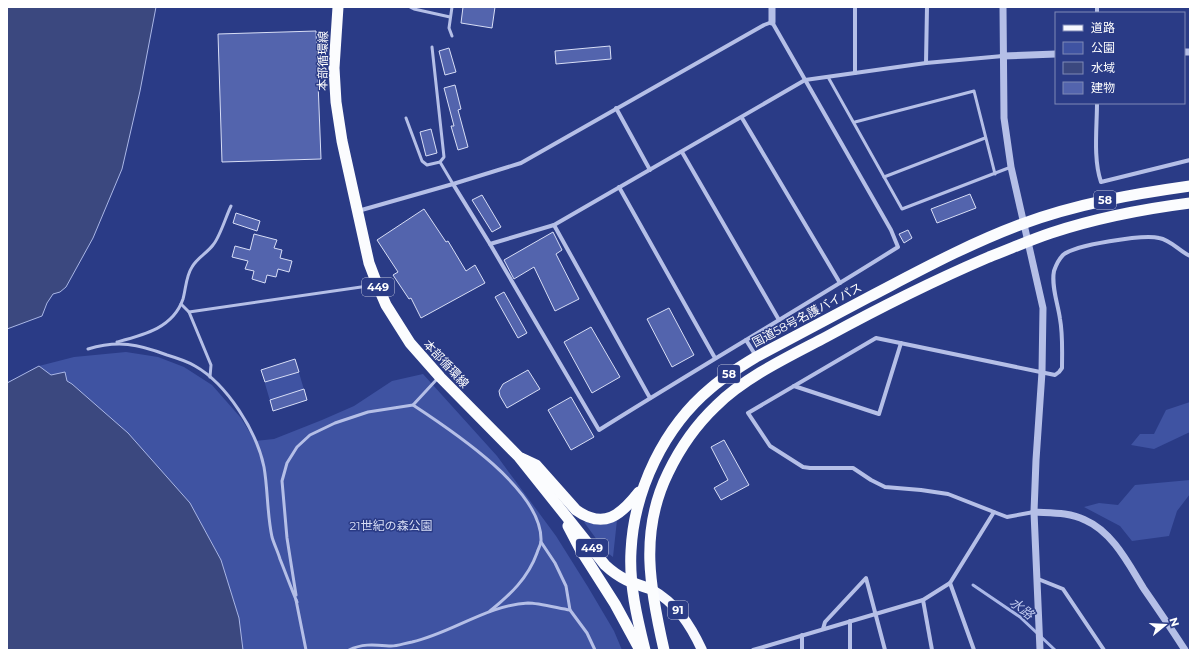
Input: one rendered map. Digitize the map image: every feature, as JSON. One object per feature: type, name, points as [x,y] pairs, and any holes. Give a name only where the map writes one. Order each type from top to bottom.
[{"type":"highway","name":"本部循環線","points":[[338,7],[334,68],[336,102],[342,141],[369,263],[386,305],[410,343],[440,377],[519,457],[605,565],[617,575],[632,583],[651,589]]},
{"type":"highway","name":"国道58号名護バイパス","points":[[646,650],[638,618],[632,583],[631,551],[637,507],[644,486],[669,436],[684,416],[710,388],[756,357],[940,259],[996,234],[1060,212],[1114,198],[1190,186]]},
{"type":"highway","name":"58","points":[[664,650],[651,589],[650,546],[653,517],[659,495],[668,473],[679,453],[690,435],[717,404],[752,378],[844,326],[937,280],[1028,241],[1051,233],[1107,218],[1154,208],[1190,203]]},
{"type":"highway","points":[[519,457],[536,465],[576,510],[596,519],[608,519],[618,514],[633,500],[644,486]]},
{"type":"highway","points":[[558,506],[580,549],[615,604],[640,650]]},
{"type":"main road","name":"本部循環線","points":[[651,589],[664,597],[679,610],[689,623],[702,650]]},
{"type":"street","points":[[453,184],[599,430],[898,247],[891,230],[772,22],[772,7]]},
{"type":"street","points":[[855,7],[855,73]]},
{"type":"street","points":[[926,63],[927,7]]},
{"type":"street","points":[[1003,7],[1004,118],[1011,167],[1043,308],[1042,372],[1034,512],[1040,650]]},
{"type":"street","points":[[357,211],[521,163],[616,108],[764,25],[772,22]]},
{"type":"street","points":[[490,244],[554,225],[742,118],[805,80],[828,78],[926,63],[1003,56],[1055,54]]},
{"type":"street","points":[[1098,104],[1097,156],[1098,173],[1101,182],[1190,160]]},
{"type":"street","points":[[616,108],[650,170]]},
{"type":"street","points":[[742,118],[840,283]]},
{"type":"street","points":[[682,152],[779,320]]},
{"type":"street","points":[[619,188],[715,358]]},
{"type":"street","points":[[554,225],[650,398]]},
{"type":"street","points":[[1188,650],[1122,554],[1107,536],[1086,520],[1071,514],[1034,512],[1007,517],[948,494],[885,487],[853,468],[810,468],[803,466],[770,446],[748,413],[876,338],[1055,375],[1060,372],[1062,368],[1061,321],[1054,284],[1054,271],[1064,254],[1091,244],[1158,237],[1169,241],[1183,253],[1190,256]]},
{"type":"street","points":[[746,340],[756,357]]},
{"type":"street","points":[[794,386],[879,414],[901,343]]},
{"type":"street","points":[[753,650],[923,600],[950,583],[994,512]]},
{"type":"street","points":[[823,629],[824,622],[866,578],[885,650]]},
{"type":"street","points":[[1038,579],[1063,589],[1104,650]]},
{"type":"street","points":[[950,583],[974,650]]},
{"type":"street","points":[[923,600],[932,650]]},
{"type":"street","points":[[850,621],[850,650]]},
{"type":"street","points":[[802,635],[802,650]]},
{"type":"lane","points":[[410,7],[450,17]]},
{"type":"lane","points":[[452,7],[449,28],[452,36]]},
{"type":"lane","points":[[406,118],[422,161],[427,165],[440,162],[444,157],[432,46]]},
{"type":"lane","points":[[828,78],[855,122],[902,209],[1011,167]]},
{"type":"lane","points":[[855,122],[974,91],[995,174]]},
{"type":"lane","points":[[884,177],[985,138]]},
{"type":"lane","points":[[440,162],[453,184]]},
{"type":"lane","points":[[88,349],[139,336],[158,329],[172,318],[181,304],[186,290],[188,274],[195,261],[203,256],[214,244],[231,206]]},
{"type":"lane","points":[[189,312],[377,284]]},
{"type":"lane","points":[[181,304],[189,312],[211,365],[210,377]]},
{"type":"lane","points":[[113,343],[127,343],[161,352],[196,367],[223,388],[238,409],[257,445],[266,478],[272,538],[297,602]]},
{"type":"lane","points":[[306,650],[287,538],[282,481],[287,463],[297,447],[310,435],[335,423],[368,412],[413,405],[440,377]]},
{"type":"lane","points":[[413,405],[470,444],[502,473],[534,512],[541,542],[555,563],[566,586],[570,610],[587,633],[595,650]]},
{"type":"lane","points":[[490,611],[508,596],[525,577],[541,542]]},
{"type":"lane","points":[[349,650],[358,646],[393,646],[424,639],[490,611],[510,605],[529,603],[570,610]]},
{"type":"lane","points":[[371,645],[372,650]]},
{"type":"green space","name":"21世紀の森公園","points":[[126,352],[158,357],[184,367],[212,385],[241,418],[255,441],[274,439],[322,420],[354,406],[392,381],[423,374],[497,456],[556,536],[614,631],[622,650],[243,650],[239,618],[221,560],[190,503],[72,384],[51,375],[39,366],[74,357]]},
{"type":"green space","points":[[295,359],[307,400],[273,411],[261,370]]},
{"type":"green space","points":[[1190,402],[1190,432],[1154,449],[1131,445],[1140,434],[1154,434],[1166,410]]},
{"type":"green space","points":[[1190,480],[1190,494],[1177,511],[1169,536],[1132,541],[1120,526],[1084,507],[1099,503],[1118,505],[1135,485]]},
{"type":"green space","points":[[617,520],[613,557],[605,551],[584,522],[586,521],[601,525]]},
{"type":"water","points":[[7,7],[156,7],[140,91],[122,169],[93,238],[66,287],[60,292],[53,294],[47,303],[42,316],[7,329]]},
{"type":"water","points":[[39,366],[51,375],[65,372],[67,381],[128,433],[190,503],[221,560],[239,618],[243,650],[7,650],[7,383]]},
{"type":"building","points":[[463,7],[495,7],[492,28],[461,23]]},
{"type":"building","points":[[316,31],[321,159],[222,162],[218,34]]},
{"type":"building","points":[[610,46],[611,59],[556,64],[555,51]]},
{"type":"building","points":[[449,48],[456,72],[445,75],[439,51]]},
{"type":"building","points":[[455,85],[461,109],[458,110],[468,147],[458,150],[451,126],[454,126],[444,88]]},
{"type":"building","points":[[431,129],[437,153],[426,156],[420,132]]},
{"type":"building","points":[[970,194],[976,208],[937,223],[931,209]]},
{"type":"building","points":[[482,195],[501,227],[492,232],[472,200]]},
{"type":"building","points":[[424,209],[446,242],[448,241],[466,271],[475,265],[485,283],[421,318],[411,298],[409,299],[393,275],[398,272],[377,240]]},
{"type":"building","points":[[236,213],[260,221],[257,231],[233,223]]},
{"type":"building","points":[[908,230],[912,238],[904,243],[899,234]]},
{"type":"building","points":[[553,232],[562,250],[556,254],[579,299],[555,311],[534,267],[514,279],[504,260]]},
{"type":"building","points":[[254,234],[277,240],[274,248],[282,250],[280,258],[292,261],[289,272],[278,269],[276,277],[267,275],[265,283],[252,279],[254,271],[245,269],[248,261],[232,257],[235,246],[250,250]]},
{"type":"building","points":[[504,292],[527,333],[518,338],[495,297]]},
{"type":"building","points":[[669,308],[694,355],[672,367],[647,319]]},
{"type":"building","points":[[591,327],[620,377],[592,393],[564,342]]},
{"type":"building","points":[[295,359],[299,372],[265,382],[261,370]]},
{"type":"building","points":[[528,370],[540,389],[507,408],[500,396],[499,391],[503,384]]},
{"type":"building","points":[[304,389],[307,400],[273,411],[270,400]]},
{"type":"building","points":[[571,397],[594,437],[571,450],[548,410]]},
{"type":"building","points":[[724,440],[749,485],[721,500],[714,488],[728,480],[711,447]]},
{"type":"waterway","name":"水路","points":[[973,585],[1020,617],[1055,650]]}]
